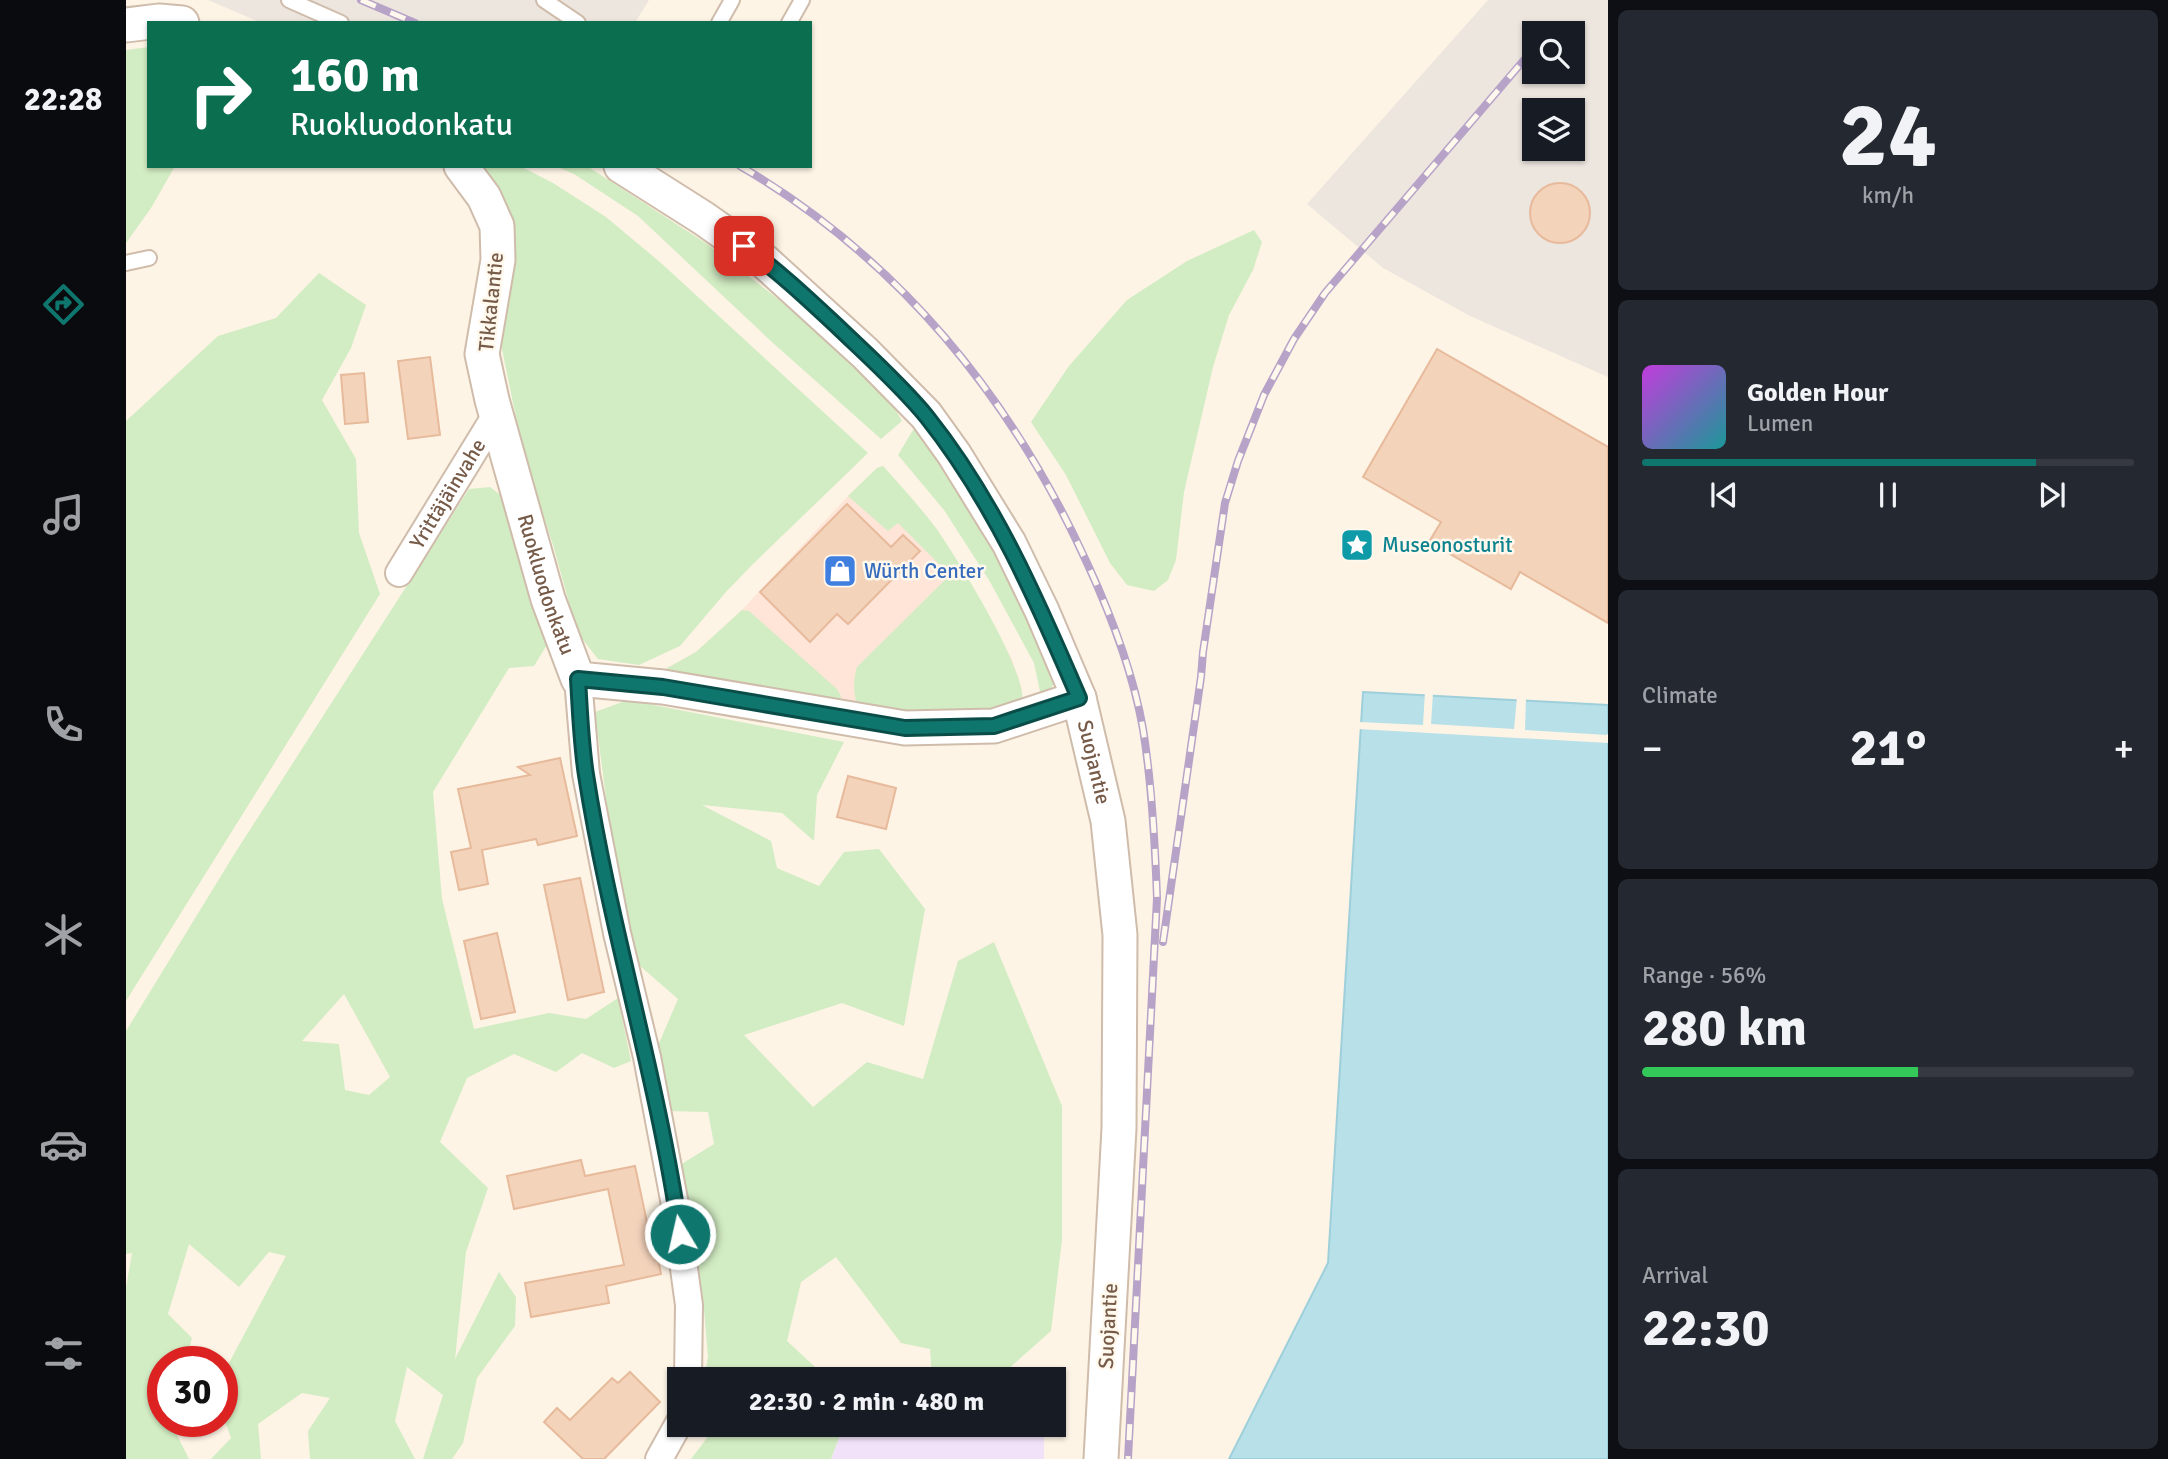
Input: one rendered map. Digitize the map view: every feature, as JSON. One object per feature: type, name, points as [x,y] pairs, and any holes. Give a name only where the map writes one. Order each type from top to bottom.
[{"type":"street","points":[[126,25],[147,22]]},
{"type":"street","name":"Tikkalantie","points":[[462,168],[484,197],[497,226],[498,260],[482,354],[496,415],[517,485]]},
{"type":"street","name":"Suojantie","points":[[624,168],[764,261],[855,344],[926,415],[954,454],[1009,543],[1079,698],[1108,821],[1120,934],[1119,1128],[1101,1459]]},
{"type":"street","name":"Yrittäjäinvahe","points":[[399,573],[496,415]]},
{"type":"street","name":"Ruokluodonkatu","points":[[517,485],[548,599],[578,679],[663,687],[905,728],[994,726],[1079,698]]},
{"type":"street","points":[[578,679],[588,787],[617,933],[647,1057],[676,1210],[689,1305],[688,1367]]},
{"type":"street","points":[[659,1459],[671,1437]]},
{"type":"lane","points":[[289,0],[336,21]]},
{"type":"lane","points":[[544,0],[575,21]]},
{"type":"lane","points":[[720,21],[732,0]]},
{"type":"lane","points":[[790,21],[802,0]]},
{"type":"lane","points":[[126,263],[149,258]]},
{"type":"shaded area","points":[[208,0],[649,0],[636,21],[257,21]]},
{"type":"shaded area","points":[[1488,0],[1608,0],[1608,377],[1470,316],[1383,268],[1307,204]]},
{"type":"shaded area","points":[[883,466],[936,529],[1011,657],[1022,689],[934,726],[662,671],[696,652],[742,610],[848,496],[877,468]]},
{"type":"shaded area","points":[[839,1437],[1044,1437],[1044,1459],[831,1459]]},
{"type":"green space","points":[[147,47],[147,168],[174,168],[151,208],[126,243],[126,50]]},
{"type":"green space","points":[[478,168],[524,168],[606,217],[661,263],[868,453],[752,565],[680,646],[639,665],[598,659],[577,632],[554,548],[523,452],[501,344],[514,233],[500,189]]},
{"type":"green space","points":[[560,168],[590,168],[707,244],[778,299],[844,357],[890,400],[902,421],[881,439],[773,343],[638,216],[574,174]]},
{"type":"green space","points":[[1254,230],[1262,242],[1253,270],[1229,315],[1213,367],[1184,492],[1176,560],[1168,580],[1154,591],[1127,585],[1110,563],[1066,475],[1031,422],[1069,366],[1127,300],[1187,261]]},
{"type":"green space","points":[[319,273],[366,305],[351,348],[322,400],[356,459],[359,533],[380,594],[126,1001],[126,421],[218,336],[276,318]]},
{"type":"green space","points":[[913,430],[920,430],[989,528],[1053,665],[1053,685],[1048,694],[1041,696],[1034,663],[989,580],[944,510],[898,455]]},
{"type":"green space","points":[[883,466],[936,528],[990,616],[1015,669],[1022,691],[1022,706],[934,726],[858,708],[854,688],[857,667],[950,575],[898,523],[888,531],[848,496],[877,468]]},
{"type":"green space","points":[[490,487],[507,500],[548,643],[534,666],[509,668],[433,792],[442,899],[474,1029],[549,1013],[586,1019],[618,998],[631,1061],[614,1068],[582,1053],[556,1072],[514,1054],[467,1078],[440,1142],[488,1188],[466,1252],[455,1359],[499,1272],[516,1297],[515,1326],[477,1378],[463,1443],[452,1459],[423,1459],[443,1395],[407,1367],[395,1421],[415,1459],[310,1459],[308,1431],[330,1398],[302,1393],[258,1424],[261,1459],[211,1459],[231,1437],[238,1437],[238,1346],[286,1256],[269,1252],[239,1287],[189,1244],[168,1314],[192,1338],[190,1346],[147,1346],[147,1437],[178,1437],[189,1459],[126,1459],[126,1288],[132,1253],[126,1254],[126,1031],[235,853],[469,489]],"holes":[[[344,994],[390,1077],[369,1095],[345,1090],[339,1044],[302,1041]]]},
{"type":"green space","points":[[742,610],[749,611],[837,689],[841,696],[840,702],[662,671],[696,652]]},
{"type":"green space","points":[[628,700],[844,742],[817,795],[814,841],[782,813],[702,805],[771,841],[777,868],[819,886],[844,852],[879,849],[925,909],[904,1026],[842,1003],[744,1035],[813,1107],[867,1062],[923,1079],[958,961],[994,942],[1062,1106],[1062,1240],[1051,1331],[1010,1367],[931,1367],[930,1349],[901,1343],[836,1257],[801,1282],[787,1341],[815,1367],[706,1367],[708,1357],[703,1298],[680,1165],[714,1144],[708,1112],[669,1111],[657,1048],[678,999],[639,965],[611,837],[595,712]]},
{"type":"green space","points":[[839,1437],[831,1459],[691,1459],[707,1438]]},
{"type":"water","points":[[1363,692],[1608,705],[1608,1459],[1229,1459],[1328,1263]]},
{"type":"pier","points":[[1425,692],[1433,693],[1431,724],[1514,729],[1517,697],[1526,697],[1525,730],[1608,733],[1608,743],[1358,729],[1359,722],[1423,725]]},
{"type":"building","points":[[1554,183],[1566,183],[1585,196],[1590,213],[1588,225],[1577,238],[1566,243],[1554,243],[1535,230],[1530,219],[1530,207],[1543,188]]},
{"type":"building","points":[[1437,349],[1608,447],[1608,623],[1520,572],[1511,589],[1429,542],[1441,522],[1363,477]]},
{"type":"building","points":[[430,357],[440,435],[408,439],[398,361]]},
{"type":"building","points":[[364,373],[368,422],[345,424],[341,375]]},
{"type":"building","name":"Würth Center","points":[[847,504],[891,547],[903,535],[920,551],[848,624],[837,614],[810,642],[760,592]]},
{"type":"building","points":[[560,758],[577,836],[538,845],[536,839],[482,850],[488,884],[459,890],[451,852],[471,848],[458,789],[530,775],[518,767]]},
{"type":"building","points":[[848,776],[896,788],[886,829],[837,817]]},
{"type":"building","points":[[580,878],[604,992],[568,1000],[544,885]]},
{"type":"building","points":[[497,933],[515,1012],[481,1019],[464,941]]},
{"type":"building","points":[[581,1160],[585,1176],[635,1166],[655,1260],[658,1259],[661,1274],[606,1286],[609,1303],[531,1317],[525,1283],[624,1265],[608,1189],[514,1209],[507,1176]]},
{"type":"building","points":[[630,1372],[660,1402],[604,1459],[583,1459],[544,1422],[557,1408],[570,1420],[612,1378],[618,1383]]},
{"type":"railway","points":[[361,0],[410,21]]},
{"type":"railway","points":[[1163,942],[1225,503],[1264,395],[1294,339],[1325,293],[1522,62]]},
{"type":"railway","points":[[743,168],[797,203],[850,244],[899,289],[945,337],[986,389],[1057,502],[1096,583],[1127,665],[1139,708],[1146,750],[1153,814],[1157,898],[1128,1459]]},
{"type":"place","name":"Museonosturit","points":[[1357,545]]},
{"type":"place","name":"Würth Center","points":[[840,571]]},
{"type":"route","points":[[680,1234],[647,1057],[617,933],[586,774],[578,679],[663,687],[905,728],[994,726],[1079,698],[1009,543],[954,454],[926,415],[798,289],[744,246]]}]
